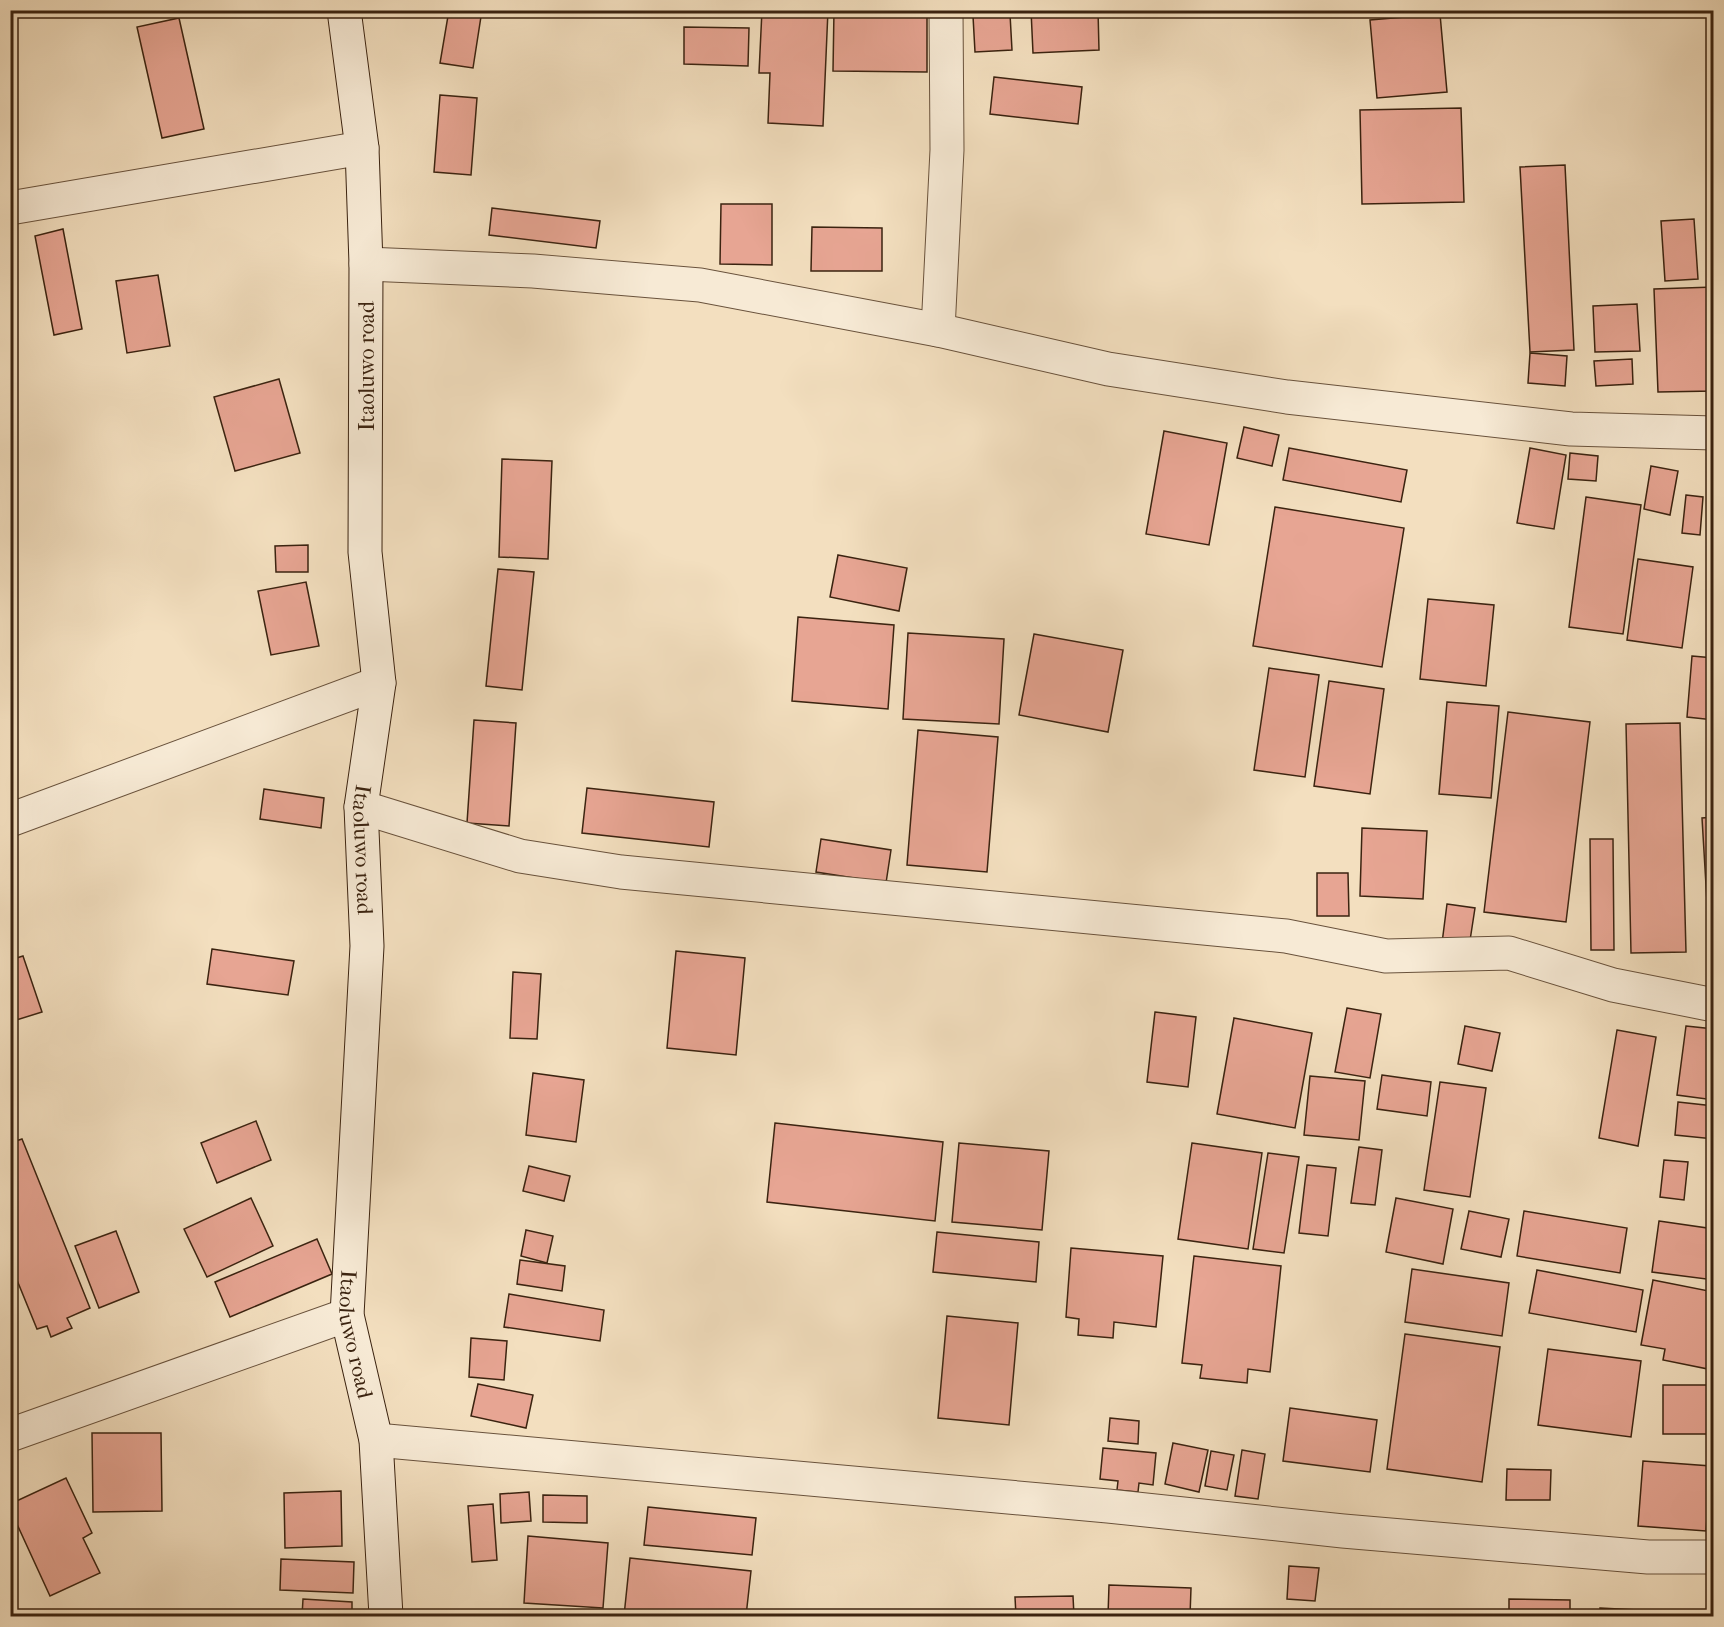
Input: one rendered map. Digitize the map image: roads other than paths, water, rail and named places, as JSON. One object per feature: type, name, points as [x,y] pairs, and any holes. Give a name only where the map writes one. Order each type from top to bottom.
[{"type":"street","name":"Itaoluwo road","points":[[344,10],[362,148],[366,264],[365,552],[379,683],[361,807],[367,946],[347,1315],[376,1440],[386,1617]]},
{"type":"street","points":[[938,330],[946,150],[946,10]]},
{"type":"street","points":[[10,208],[362,148]]},
{"type":"street","points":[[366,264],[533,271],[700,285],[938,330],[1108,369],[1287,397],[1571,429],[1713,433]]},
{"type":"street","points":[[10,820],[379,683]]},
{"type":"street","points":[[361,807],[520,856],[621,872],[1286,936],[1386,956],[1509,953],[1614,985],[1713,1005]]},
{"type":"street","points":[[10,1435],[347,1315]]},
{"type":"street","points":[[376,1440],[1108,1506],[1343,1531],[1648,1557],[1713,1557]]}]
